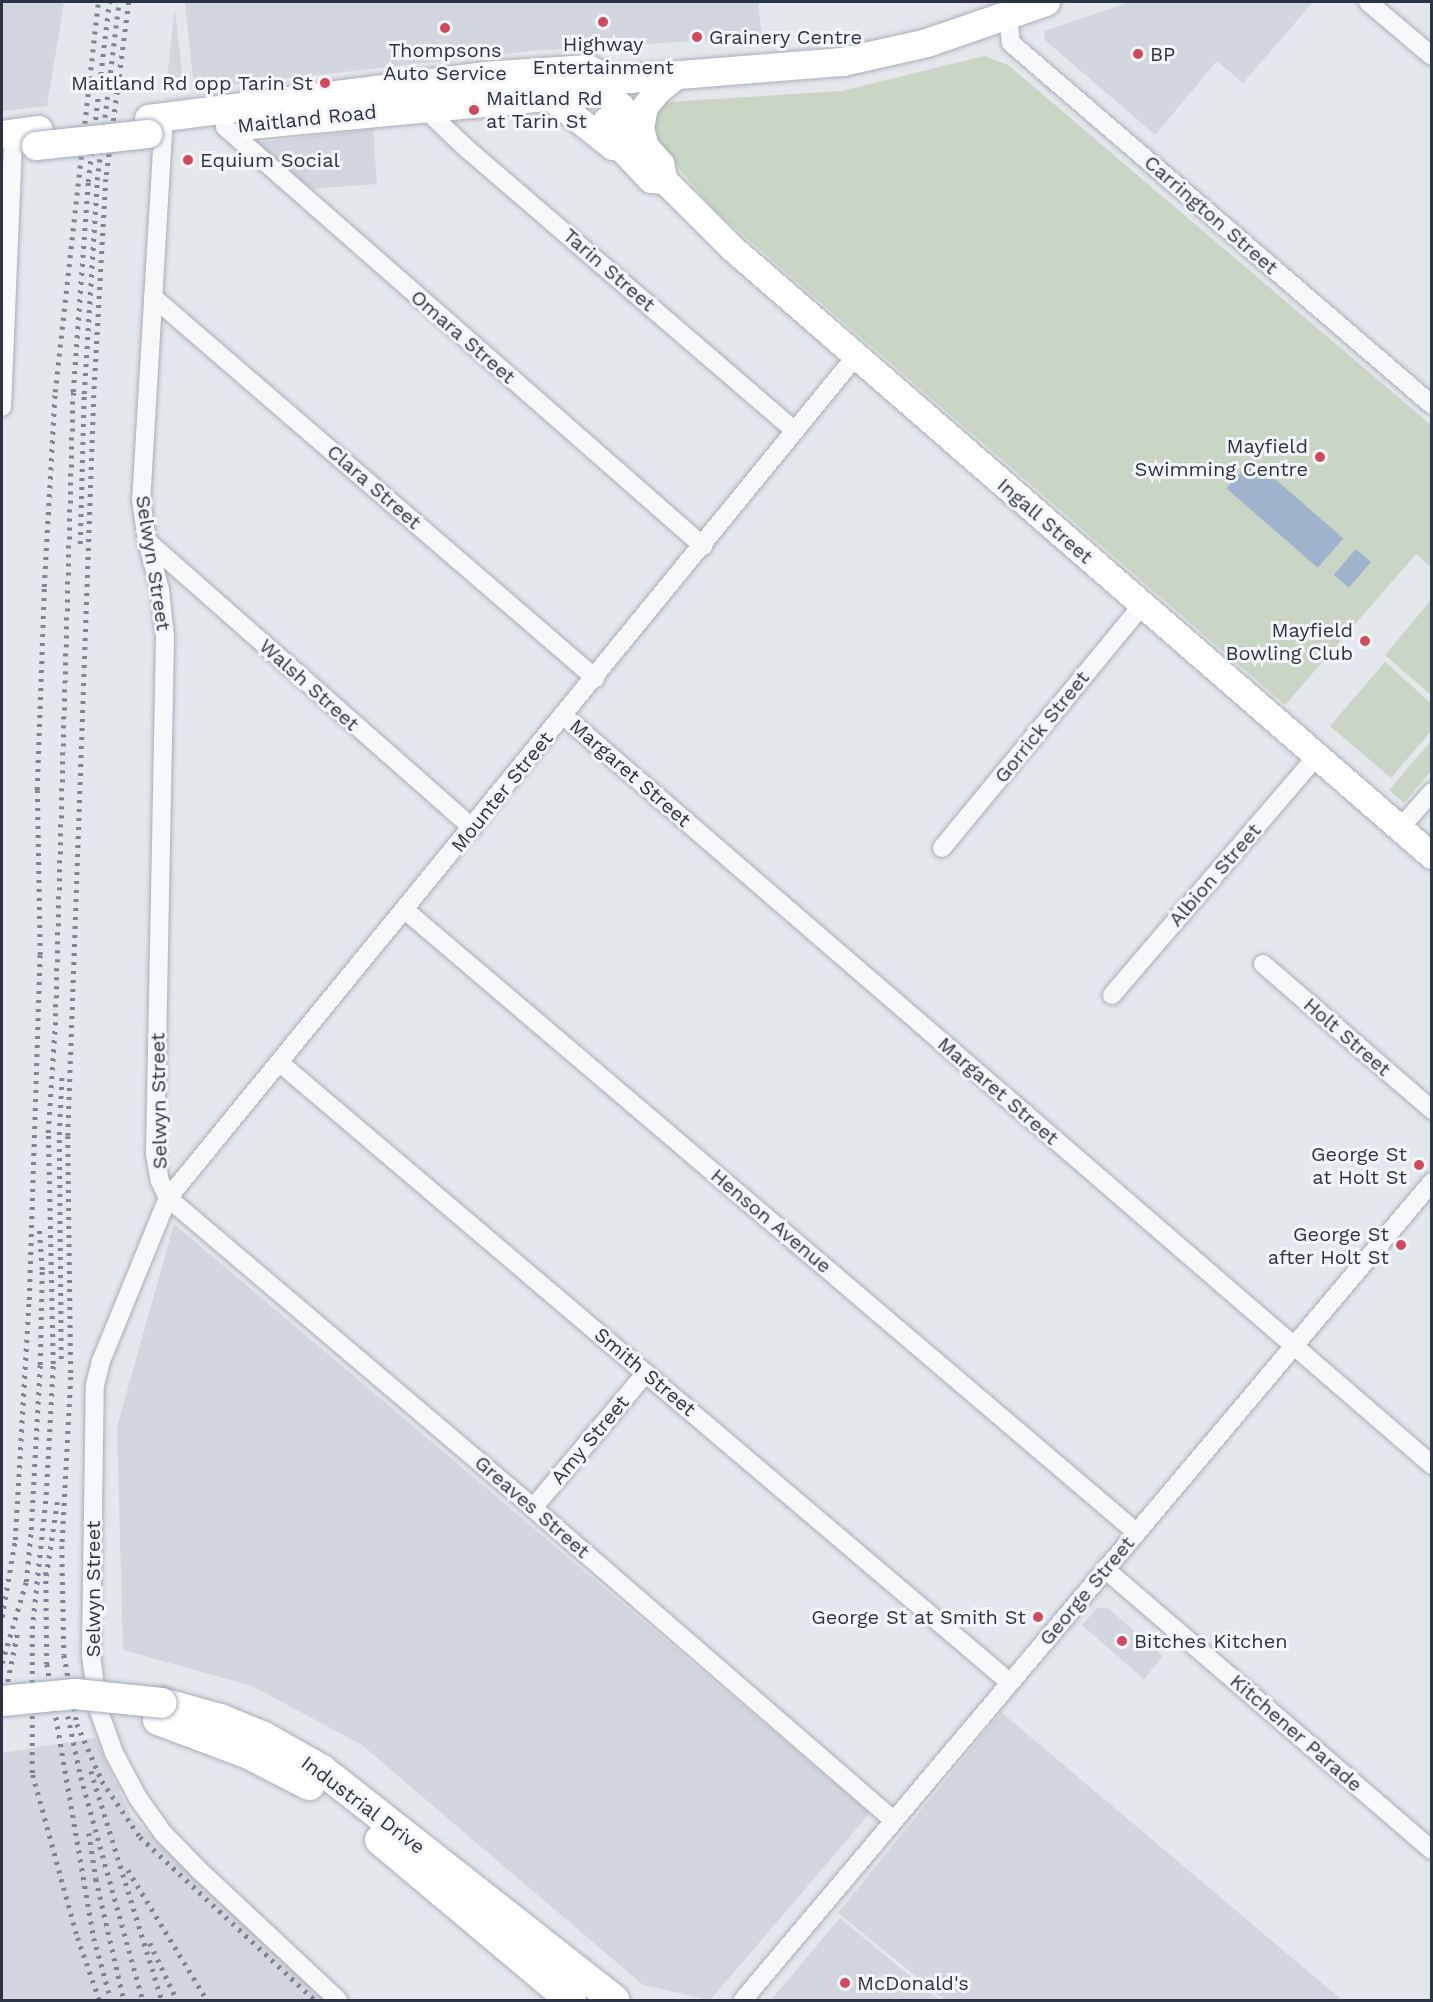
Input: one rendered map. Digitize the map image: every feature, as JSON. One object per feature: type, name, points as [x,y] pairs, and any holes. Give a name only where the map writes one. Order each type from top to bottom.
[{"type":"highway","name":"Industrial Drive","points":[[2,1701],[75,1694],[160,1712],[220,1719],[264,1737],[322,1770],[614,2001]]},
{"type":"highway","name":"Industrial Drive","points":[[2,1719],[82,1713],[160,1712],[249,1754],[309,1785],[350,1815],[571,2001]]},
{"type":"main road","name":"Maitland Road","points":[[154,129],[225,128],[547,95],[588,93],[679,74],[792,67],[875,57],[927,43],[1046,2]]},
{"type":"main road","name":"Maitland Road","points":[[18,142],[154,129],[484,76],[588,69],[609,88]]},
{"type":"main road","points":[[634,148],[645,107],[657,92],[679,74]]},
{"type":"main road","name":"Ingall Street","points":[[609,88],[605,107],[612,130],[621,141],[634,148],[651,180],[665,181],[732,248],[1431,856]]},
{"type":"main road","name":"Ingall Street","points":[[547,95],[613,147],[634,148]]},
{"type":"street","points":[[1368,2],[1431,56]]},
{"type":"street","name":"Carrington Street","points":[[1008,15],[1011,43],[1431,405]]},
{"type":"street","name":"Tarin Street","points":[[424,108],[466,148],[795,431]]},
{"type":"street","name":"Omara Street","points":[[225,128],[703,546]]},
{"type":"street","name":"Selwyn Street","points":[[154,129],[153,297],[141,499],[147,541],[160,590],[165,637],[155,1154],[160,1181],[168,1198],[101,1361],[94,1385],[91,1655],[98,1708],[114,1753],[138,1798],[163,1833],[201,1872],[338,2001]]},
{"type":"street","points":[[2,407],[18,142]]},
{"type":"street","name":"Clara Street","points":[[153,297],[595,678]]},
{"type":"street","name":"Mounter Street","points":[[168,1198],[856,356]]},
{"type":"street","name":"Walsh Street","points":[[147,541],[472,828]]},
{"type":"street","name":"Gorrick Street","points":[[942,848],[1142,605]]},
{"type":"street","name":"Margaret Street","points":[[564,716],[1431,1465]]},
{"type":"street","name":"Albion Street","points":[[1112,995],[1317,756]]},
{"type":"street","points":[[1400,828],[1431,792]]},
{"type":"street","name":"Henson Avenue","points":[[405,910],[1136,1532]]},
{"type":"street","name":"Holt Street","points":[[1263,964],[1431,1110]]},
{"type":"street","name":"Smith Street","points":[[280,1063],[1009,1682]]},
{"type":"street","name":"George Street","points":[[743,2001],[1431,1182]]},
{"type":"street","name":"Greaves Street","points":[[168,1198],[533,1508],[893,1820]]},
{"type":"street","name":"Amy Street","points":[[533,1508],[646,1373]]},
{"type":"street","name":"Kitchener Parade","points":[[1105,1569],[1431,1850]]},
{"type":"shaded area","points":[[2,2],[64,2],[47,106],[2,111]]},
{"type":"shaded area","points":[[185,2],[758,2],[762,37],[530,51],[194,89]]},
{"type":"shaded area","points":[[1130,2],[1313,2],[1243,83],[1217,61],[1155,135],[1044,39],[1045,31]]},
{"type":"shaded area","points":[[175,9],[184,90],[166,92],[169,59]]},
{"type":"shaded area","points":[[373,129],[377,184],[308,189],[254,143]]},
{"type":"shaded area","points":[[174,1224],[870,1813],[710,2000],[643,1985],[362,1745],[252,1686],[123,1650],[117,1427]]},
{"type":"shaded area","name":"Bitches Kitchen","points":[[1097,1608],[1108,1608],[1163,1656],[1144,1679],[1082,1625]]},
{"type":"shaded area","points":[[1001,1712],[1342,2000],[945,2000],[838,1913]]},
{"type":"shaded area","points":[[95,1738],[132,1818],[334,2000],[2,2000],[2,1753]]},
{"type":"shaded area","points":[[840,1918],[939,2000],[771,2000]]},
{"type":"green space","points":[[984,56],[1008,65],[1431,425],[1431,567],[1416,554],[1285,705],[714,210],[652,137],[652,111],[667,102],[842,91]]},
{"type":"green space","points":[[1431,600],[1431,695],[1385,655]]},
{"type":"green space","points":[[1385,662],[1431,703],[1431,731],[1391,778],[1330,726]]},
{"type":"green space","points":[[1431,741],[1431,771],[1404,803],[1389,790]]},
{"type":"water","points":[[1252,459],[1343,538],[1318,568],[1226,488]]},
{"type":"water","points":[[1356,549],[1371,562],[1349,588],[1334,575]]},
{"type":"railway","points":[[2,1617],[15,1540],[29,1300],[40,955],[37,790],[44,587],[55,392],[98,2]]},
{"type":"railway","points":[[99,2000],[76,1934],[32,1773],[32,1629],[46,1495],[53,1364],[48,1133],[55,1025],[73,392],[88,182],[109,2]]},
{"type":"railway","points":[[80,544],[84,394],[97,180],[119,2]]},
{"type":"railway","points":[[129,2],[106,179],[94,395],[68,1136],[71,1377],[62,1546],[64,1655],[77,1724],[102,1781],[140,1837],[315,2000]]},
{"type":"railway","points":[[61,1359],[59,1135],[62,1072]]},
{"type":"railway","points":[[2,1663],[26,1582],[31,1530],[40,1365],[42,1270],[39,1227]]},
{"type":"railway","points":[[46,1576],[57,1502]]},
{"type":"railway","points":[[46,1572],[47,1664],[94,1938],[111,2000]]},
{"type":"railway","points":[[2,1708],[17,1635]]},
{"type":"railway","points":[[68,1716],[81,1777],[143,2000]]},
{"type":"railway","points":[[91,1771],[162,2000]]},
{"type":"railway","points":[[89,1833],[96,1879],[124,2000]]},
{"type":"railway","points":[[128,1870],[207,2000]]},
{"type":"railway","points":[[150,1943],[177,2000]]},
{"type":"place","name":"Highway Entertainment","points":[[603,22]]},
{"type":"place","name":"Thompsons Auto Service","points":[[445,28]]},
{"type":"place","name":"Grainery Centre","points":[[697,37]]},
{"type":"place","name":"BP","points":[[1138,54]]},
{"type":"place","name":"Maitland Rd opp Tarin St","points":[[325,83]]},
{"type":"place","name":"Maitland Rd at Tarin St","points":[[474,110]]},
{"type":"place","name":"Equium Social","points":[[188,160]]},
{"type":"place","name":"Mayfield Swimming Centre","points":[[1320,457]]},
{"type":"place","name":"Mayfield Bowling Club","points":[[1365,641]]},
{"type":"place","name":"George St at Holt St","points":[[1419,1165]]},
{"type":"place","name":"George St after Holt St","points":[[1401,1245]]},
{"type":"place","name":"George St at Smith St","points":[[1038,1617]]},
{"type":"place","name":"Bitches Kitchen","points":[[1122,1641]]},
{"type":"place","name":"McDonald's","points":[[845,1983]]}]
